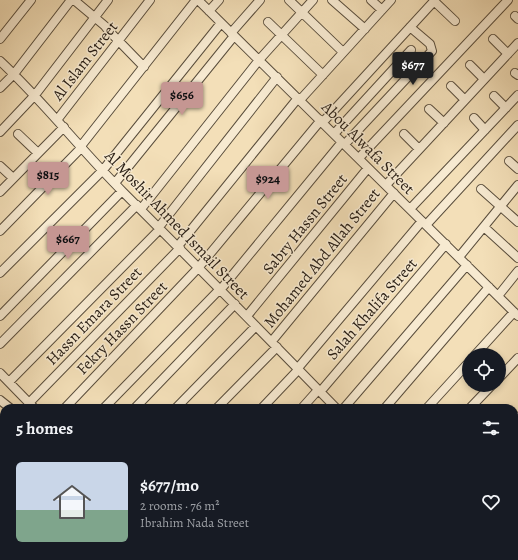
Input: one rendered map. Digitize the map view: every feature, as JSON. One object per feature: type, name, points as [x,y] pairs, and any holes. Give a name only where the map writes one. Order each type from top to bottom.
[{"type":"street","points":[[0,39],[31,0]]},
{"type":"street","points":[[0,88],[14,74],[71,0]]},
{"type":"street","points":[[74,0],[95,17],[144,67]]},
{"type":"street","points":[[0,132],[35,95],[108,0]]},
{"type":"street","name":"Al Islam Street","points":[[58,120],[150,0]]},
{"type":"street","points":[[0,231],[82,146],[197,0]]},
{"type":"street","name":"Abou Alwafa Street","points":[[197,0],[322,121],[516,314]]},
{"type":"street","points":[[209,11],[219,0]]},
{"type":"street","points":[[115,183],[260,0]]},
{"type":"street","points":[[290,0],[343,52]]},
{"type":"street","points":[[0,344],[139,207],[259,60],[314,0]]},
{"type":"street","points":[[332,0],[365,29]]},
{"type":"street","points":[[371,0],[382,10]]},
{"type":"street","name":"Hassn Emara Street","points":[[33,404],[179,247],[299,99],[323,75],[391,0]]},
{"type":"street","points":[[359,158],[508,0]]},
{"type":"street","points":[[435,1],[455,21]]},
{"type":"street","name":"Fekry Hassn Street","points":[[69,404],[199,267],[322,121],[435,1]]},
{"type":"street","points":[[268,22],[323,75]]},
{"type":"street","points":[[0,273],[103,170],[221,23]]},
{"type":"street","points":[[108,404],[221,289],[343,143],[432,51],[430,44],[410,27]]},
{"type":"street","points":[[493,39],[508,54]]},
{"type":"street","points":[[386,185],[518,43]]},
{"type":"street","points":[[334,134],[411,50]]},
{"type":"street","name":"Al Moshir Ahmed Ismail Street","points":[[0,61],[35,95],[122,191],[221,289],[332,404]]},
{"type":"street","points":[[470,65],[484,79]]},
{"type":"street","points":[[9,382],[159,228],[277,77]]},
{"type":"street","points":[[451,86],[465,100]]},
{"type":"street","points":[[410,209],[518,95]]},
{"type":"street","points":[[494,96],[506,108]]},
{"type":"street","points":[[429,109],[444,123]]},
{"type":"street","points":[[474,118],[485,130]]},
{"type":"street","points":[[266,404],[298,369],[424,223],[518,125]]},
{"type":"street","points":[[0,192],[64,127]]},
{"type":"street","points":[[18,134],[38,153]]},
{"type":"street","points":[[404,134],[419,149]]},
{"type":"street","points":[[509,161],[518,168]]},
{"type":"street","points":[[0,166],[13,178]]},
{"type":"street","name":"Sabry Hassn Street","points":[[247,316],[368,168]]},
{"type":"street","points":[[459,257],[518,185]]},
{"type":"street","points":[[481,189],[518,222]]},
{"type":"street","points":[[0,316],[122,191]]},
{"type":"street","name":"Mohamed Abd Allah Street","points":[[221,404],[274,344],[394,193]]},
{"type":"street","points":[[484,226],[518,258]]},
{"type":"street","name":"Salah Khalifa Street","points":[[306,404],[319,391],[446,244]]},
{"type":"street","points":[[347,404],[467,265]]},
{"type":"street","points":[[498,296],[518,271]]},
{"type":"street","points":[[388,404],[489,287]]},
{"type":"street","points":[[139,404],[235,304]]},
{"type":"street","points":[[482,348],[516,314]]},
{"type":"street","points":[[180,404],[256,326]]},
{"type":"street","points":[[506,372],[517,362]]},
{"type":"street","points":[[431,404],[462,370]]},
{"type":"street","points":[[0,373],[29,404]]},
{"type":"street","points":[[474,404],[485,392]]}]
